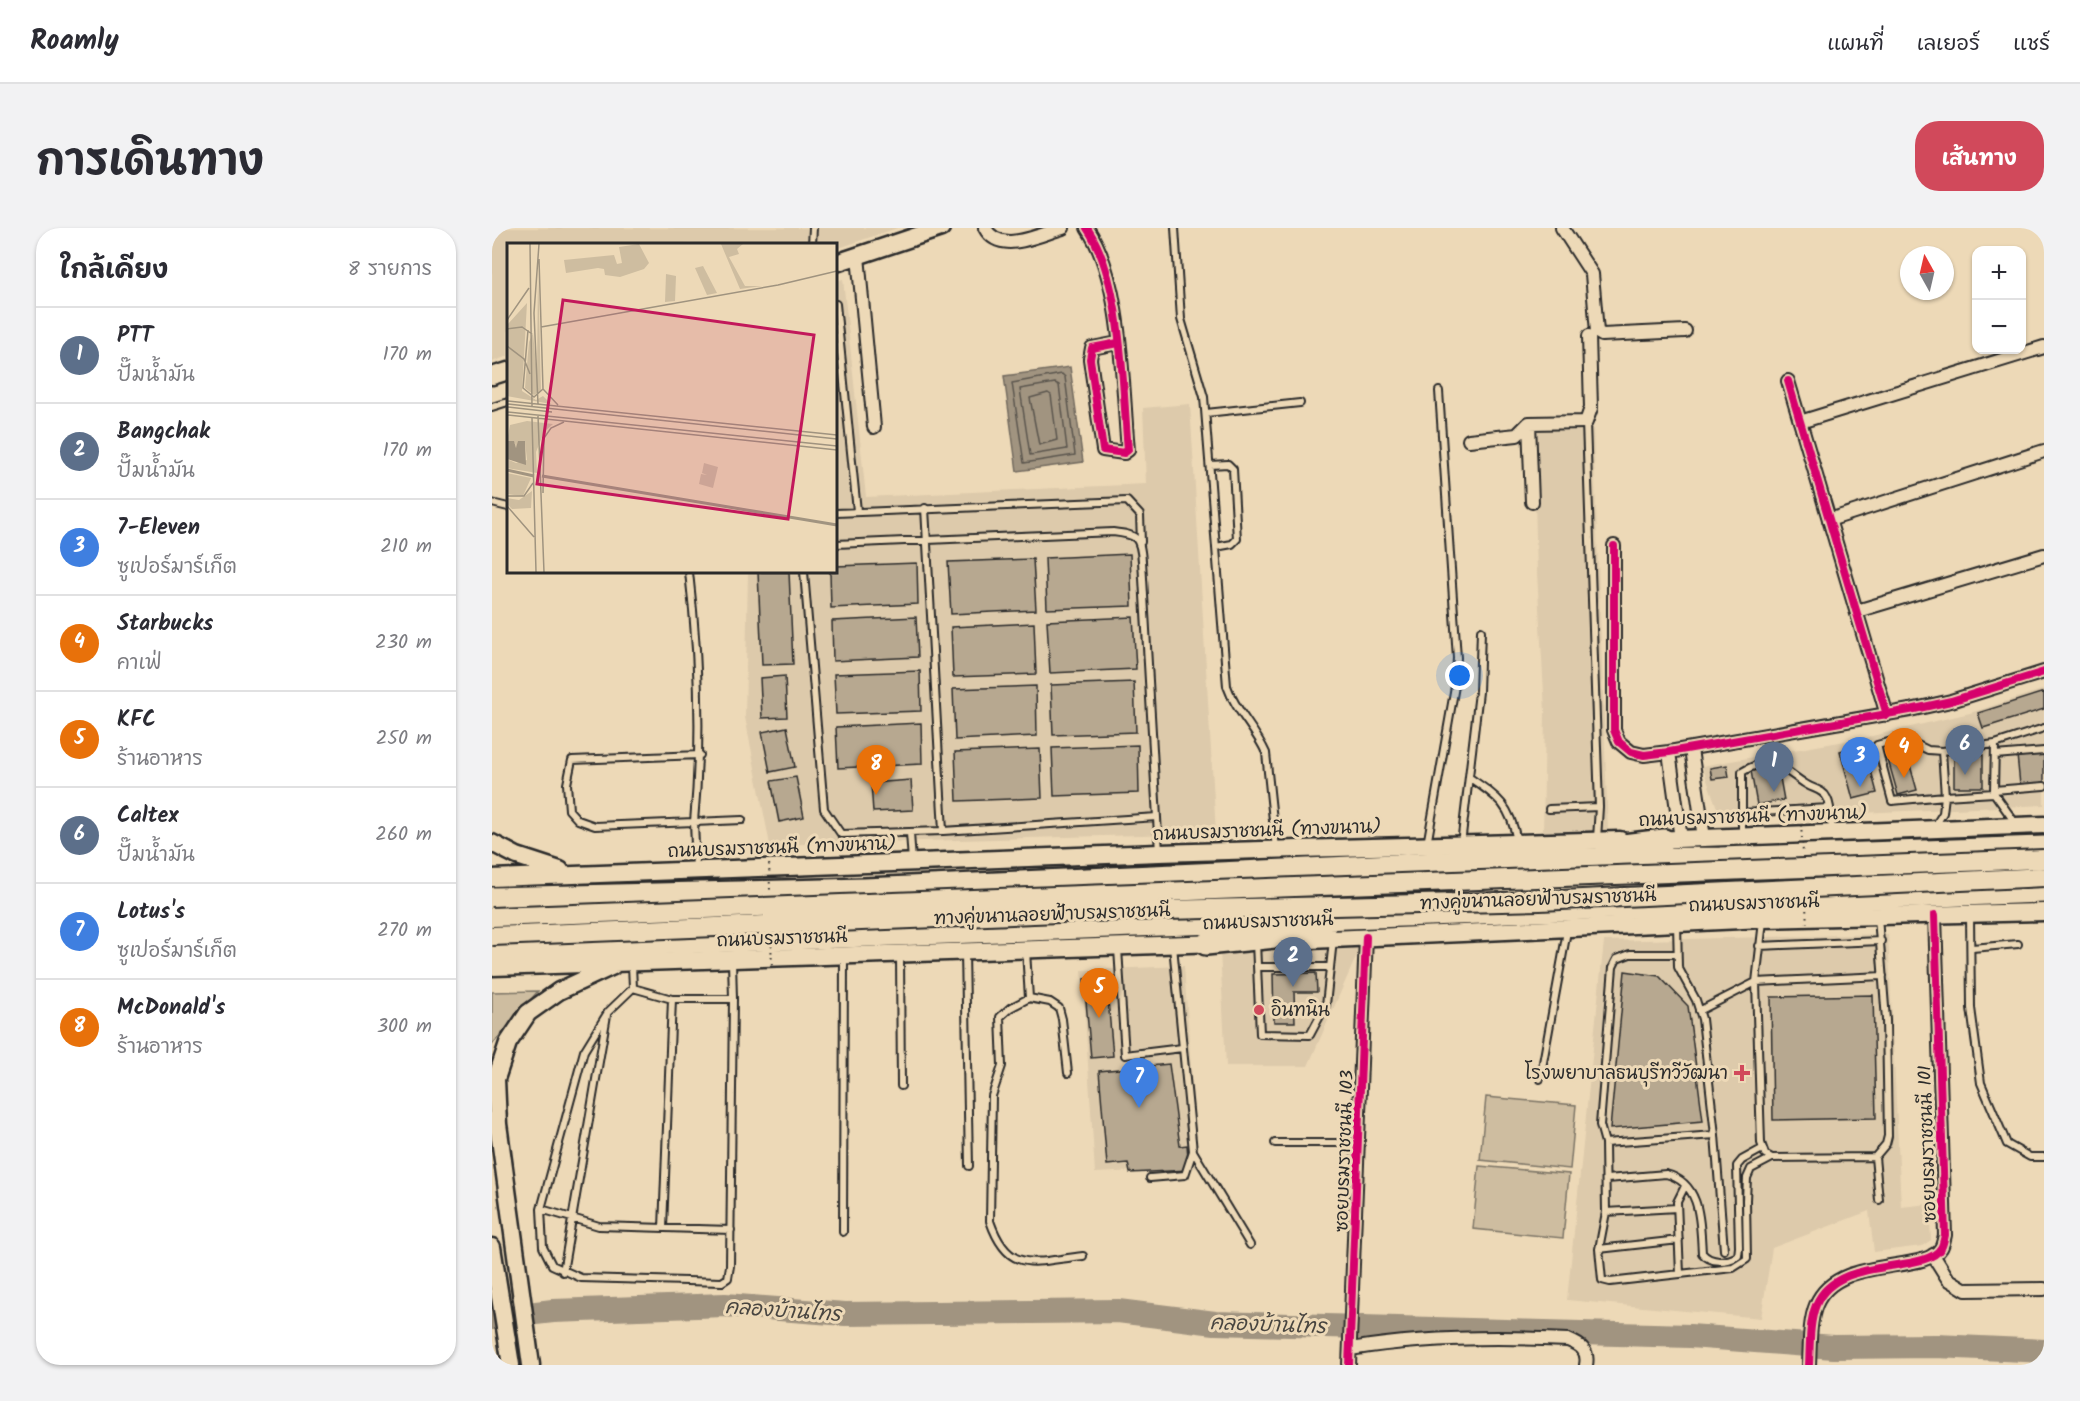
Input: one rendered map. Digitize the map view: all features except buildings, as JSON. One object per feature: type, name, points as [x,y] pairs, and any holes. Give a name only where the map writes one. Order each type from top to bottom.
[{"type":"highway","points":[[492,898],[865,889],[1522,851],[1673,839]]},
{"type":"highway","points":[[1522,851],[1720,858],[2044,847]]},
{"type":"highway","name":"ถนนบรมราชชนนี","points":[[492,950],[814,936],[1540,912],[2044,892]]},
{"type":"highway","points":[[1206,944],[1540,912]]},
{"type":"main road","points":[[837,263],[941,228]]},
{"type":"main road","points":[[492,376],[507,371]]},
{"type":"main road","name":"ถนนบรมราชชนนี (ทางขนาน)","points":[[492,878],[912,861],[1461,844],[1522,851],[1597,840],[1742,837],[2044,825]]},
{"type":"main road","points":[[492,843],[535,863],[579,874]]},
{"type":"main road","name":"ทางคู่ขนานลอยฟ้าบรมราชชนนี","points":[[492,917],[1083,893],[1540,880],[2044,860]]},
{"type":"main road","name":"ทางคู่ขนานลอยฟ้าบรมราชชนนี","points":[[492,936],[1084,912],[1540,901],[2044,877]]},
{"type":"main road","points":[[492,967],[732,957],[1118,948],[1677,922],[2044,912]]},
{"type":"main road","points":[[531,1365],[496,1100],[496,1079],[501,1060],[518,1026],[544,1000],[627,962]]},
{"type":"main road","points":[[492,1247],[511,1365]]},
{"type":"street","points":[[985,228],[995,239],[1011,243],[1063,228]]},
{"type":"street","points":[[1087,228],[1104,265],[1114,306],[1118,343],[1128,450],[1124,453],[1103,450],[1090,358],[1092,348],[1118,343]]},
{"type":"street","points":[[1562,228],[1592,274],[1596,332],[1602,335],[1685,331]]},
{"type":"street","points":[[858,256],[874,427]]},
{"type":"street","points":[[1469,440],[1517,435],[1529,423],[1586,422],[1591,408],[1589,336]]},
{"type":"street","points":[[1800,422],[2044,347]]},
{"type":"street","points":[[1788,381],[1887,715]]},
{"type":"street","points":[[1529,423],[1532,502]]},
{"type":"street","points":[[1829,520],[2044,451]]},
{"type":"street","points":[[1614,546],[1614,730],[1619,742],[1631,752],[1644,755],[1691,749],[1887,715],[1950,701],[2044,672]]},
{"type":"street","points":[[1857,611],[2044,555]]},
{"type":"street","points":[[1691,749],[1704,838]]},
{"type":"street","points":[[1669,752],[1673,839]]},
{"type":"street","name":"ซอยบรมราชชนนี 101","points":[[1933,1255],[1941,1249],[1945,1235],[1935,915]]},
{"type":"street","name":"ซอยบรมราชชนนี 103","points":[[1349,1365],[1360,1143],[1366,937]]},
{"type":"street","points":[[1809,1361],[1815,1307],[1820,1297],[1844,1278],[1865,1269],[1912,1262],[1933,1255],[1948,1279],[1966,1290],[2044,1289]]},
{"type":"street","points":[[1351,1346],[1452,1336],[1568,1340],[1582,1346],[1587,1354],[1586,1365]]},
{"type":"lane","points":[[812,243],[813,228]]},
{"type":"lane","points":[[1175,228],[1182,319],[1204,397],[1206,413],[1227,686],[1234,706],[1260,739],[1266,753],[1276,850]]},
{"type":"lane","points":[[837,314],[857,511]]},
{"type":"lane","points":[[1427,845],[1455,686],[1457,658],[1439,391]]},
{"type":"lane","points":[[492,407],[507,402]]},
{"type":"lane","points":[[1206,413],[1300,403]]},
{"type":"lane","points":[[1586,422],[1599,807],[1597,840]]},
{"type":"lane","points":[[1210,465],[1228,464],[1233,469],[1237,539],[1232,544],[1216,547]]},
{"type":"lane","points":[[837,513],[1127,501],[1140,515],[1159,853]]},
{"type":"lane","points":[[492,502],[507,507]]},
{"type":"lane","points":[[925,508],[943,831]]},
{"type":"lane","points":[[837,544],[926,538],[1113,532],[1132,535],[1141,543]]},
{"type":"lane","points":[[688,573],[697,642],[700,755],[694,822],[696,870]]},
{"type":"lane","points":[[804,573],[824,809],[841,834],[910,833],[1158,817]]},
{"type":"lane","points":[[1461,844],[1479,692],[1481,631]]},
{"type":"lane","points":[[2044,728],[1995,744],[1942,751],[1928,750],[1903,738],[1876,745],[1892,801],[2044,786]]},
{"type":"lane","points":[[1995,744],[1994,791],[2018,826]]},
{"type":"lane","points":[[1933,829],[1943,813],[1946,796],[1942,751]]},
{"type":"lane","points":[[1995,755],[2044,751]]},
{"type":"lane","points":[[700,755],[572,760],[569,764],[569,810],[578,820],[595,826],[742,820]]},
{"type":"lane","points":[[1742,837],[1742,772],[1749,768],[1776,764],[1784,766],[1806,784],[1822,792],[1828,799],[1832,833]]},
{"type":"lane","points":[[1470,778],[1507,807],[1513,819],[1522,851]]},
{"type":"lane","points":[[1549,809],[1599,807]]},
{"type":"lane","points":[[1741,813],[1829,808]]},
{"type":"lane","points":[[910,833],[912,861]]},
{"type":"lane","points":[[1970,914],[1971,1008],[1981,1083],[2007,1143],[2030,1157],[2044,1157]]},
{"type":"lane","points":[[1676,954],[1630,954],[1617,959],[1613,967],[1600,1125],[1605,1143],[1606,1212],[1599,1249],[1602,1280],[1611,1282],[1733,1268],[1747,1259],[1747,1178],[1752,1169],[1772,1158],[1875,1156],[1886,1144],[1888,1136],[1883,976],[1878,917]]},
{"type":"lane","points":[[1763,919],[1756,982],[1762,1149],[1772,1158]]},
{"type":"lane","points":[[1677,922],[1676,954],[1682,977],[1696,1000],[1699,1011],[1715,1135],[1724,1250]]},
{"type":"lane","points":[[1540,1079],[1568,927]]},
{"type":"lane","points":[[1256,942],[1260,1034],[1310,1035],[1326,1005],[1334,939]]},
{"type":"lane","points":[[1759,946],[1881,941]]},
{"type":"lane","points":[[1972,948],[2018,944]]},
{"type":"lane","points":[[1150,1178],[1185,1175],[1193,1151],[1173,945]]},
{"type":"lane","points":[[1118,948],[1125,1055],[1182,1048]]},
{"type":"lane","points":[[1025,950],[1029,998]]},
{"type":"lane","points":[[965,951],[969,1166]]},
{"type":"lane","points":[[900,952],[901,1086]]},
{"type":"lane","points":[[843,1232],[844,954]]},
{"type":"lane","points":[[633,988],[608,1012],[584,1051],[541,1209],[543,1247],[552,1265],[563,1272],[581,1278],[722,1282],[728,1278],[731,1230],[732,957]]},
{"type":"lane","points":[[627,962],[633,988]]},
{"type":"lane","points":[[1258,967],[1330,967]]},
{"type":"lane","points":[[1699,1011],[1756,982],[1883,976]]},
{"type":"lane","points":[[633,988],[672,999],[733,999]]},
{"type":"lane","points":[[1068,1073],[1059,1008],[1050,1002],[1029,998],[1010,1008],[1000,1017],[1002,1066],[992,1096],[990,1221],[996,1238],[1009,1257],[1026,1262],[1083,1256]]},
{"type":"lane","points":[[663,1228],[672,999]]},
{"type":"lane","points":[[563,1272],[608,1012]]},
{"type":"lane","points":[[1605,1143],[1715,1135]]},
{"type":"lane","points":[[1275,1143],[1360,1143]]},
{"type":"lane","points":[[1607,1179],[1666,1174],[1674,1176],[1697,1199],[1702,1253],[1706,1258],[1717,1261],[1734,1259],[1738,1256],[1739,1247],[1737,1166],[1742,1160],[1762,1149]]},
{"type":"lane","points":[[1193,1151],[1250,1245]]},
{"type":"lane","points":[[1875,1156],[1879,1200]]},
{"type":"lane","points":[[1680,1274],[1677,1202],[1685,1186]]},
{"type":"lane","points":[[1606,1212],[1677,1208]]},
{"type":"lane","points":[[541,1209],[599,1227],[731,1230]]},
{"type":"lane","points":[[1599,1249],[1679,1240]]},
{"type":"shaded area","points":[[492,228],[897,228],[837,249],[837,243],[507,243],[507,356],[492,362]]},
{"type":"shaded area","points":[[843,279],[866,497],[1146,484],[1143,408],[1190,404],[1216,833],[770,845],[745,717],[748,573],[837,573],[837,281]]},
{"type":"shaded area","points":[[1593,426],[1608,831],[1543,837],[1545,711],[1537,573],[1533,428]]},
{"type":"shaded area","points":[[2044,689],[2044,805],[1721,819],[1702,766],[1868,737],[1970,713]]},
{"type":"shaded area","name":"โรงพยาบาลธนบุรีทวีวัฒนา","points":[[1888,934],[1901,1207],[1929,1204],[1931,1240],[1922,1246],[1874,1252],[1869,1211],[1772,1248],[1761,1318],[1567,1300],[1604,941]]},
{"type":"shaded area","points":[[1360,948],[1308,1066],[1226,1066],[1220,951]]},
{"type":"shaded area","points":[[1184,966],[1198,1168],[1095,1173],[1082,970]]},
{"type":"shaded area","points":[[538,991],[492,1045],[492,992]]},
{"type":"shaded area","points":[[1486,1097],[1576,1105],[1570,1169],[1480,1160]]},
{"type":"shaded area","points":[[1479,1166],[1569,1174],[1563,1238],[1473,1229]]},
{"type":"water","points":[[1070,367],[1083,462],[1017,471],[1004,376]]},
{"type":"waterway","name":"คลองบ้านไทร","points":[[492,1318],[553,1311],[725,1305],[845,1314],[1118,1311],[1215,1323],[1690,1336],[1834,1347],[1936,1346],[2044,1351]]},
{"type":"cycle path","points":[[1087,228],[1099,250],[1108,276],[1119,335],[1128,450],[1124,453],[1103,450],[1090,359],[1092,348],[1118,343]]},
{"type":"cycle path","points":[[1788,381],[1887,715]]},
{"type":"cycle path","points":[[1614,546],[1614,730],[1619,742],[1631,752],[1644,755],[1669,752],[1910,710],[1951,701],[2044,672]]},
{"type":"cycle path","points":[[1809,1365],[1812,1319],[1816,1305],[1827,1289],[1842,1278],[1861,1272],[1932,1256],[1941,1248],[1945,1235],[1935,915]]},
{"type":"cycle path","points":[[1349,1365],[1366,937]]},
{"type":"place","name":"Caltex","points":[[1965,775]]},
{"type":"place","name":"Starbucks","points":[[1904,778]]},
{"type":"place","name":"7-Eleven","points":[[1860,787]]},
{"type":"place","name":"PTT","points":[[1774,792]]},
{"type":"place","name":"McDonald's","points":[[876,795]]},
{"type":"place","name":"Bangchak","points":[[1293,987]]},
{"type":"place","name":"อินทนิน","points":[[1259,1010]]},
{"type":"place","name":"KFC","points":[[1099,1018]]},
{"type":"place","name":"โรงพยาบาลธนบุรีทวีวัฒนา","points":[[1742,1073]]},
{"type":"place","name":"Lotus's","points":[[1139,1108]]}]
